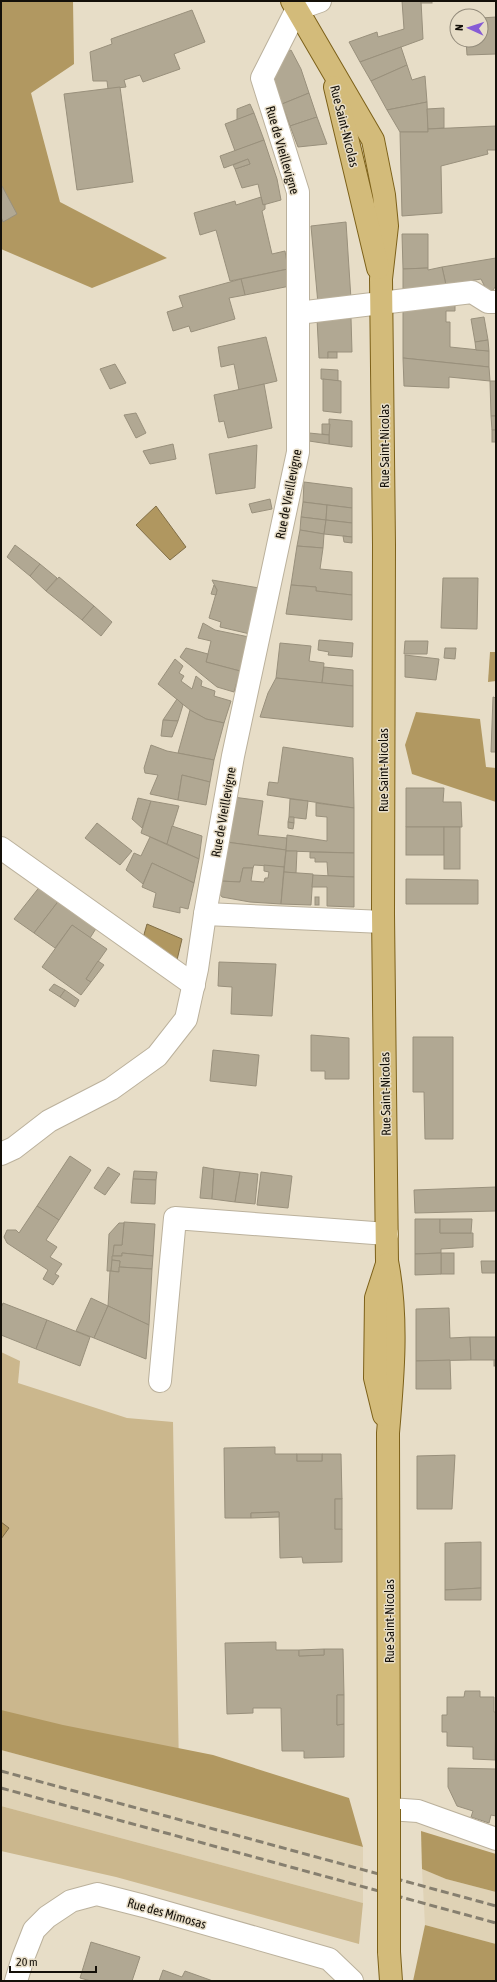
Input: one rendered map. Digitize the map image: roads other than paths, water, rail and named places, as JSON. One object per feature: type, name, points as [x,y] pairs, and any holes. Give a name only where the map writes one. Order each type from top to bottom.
[{"type":"main road","name":"Rue Saint-Nicolas","points":[[295,5],[373,140],[384,195],[387,226],[381,280],[384,545],[383,922],[387,1234],[388,1261],[393,1292],[393,1380],[388,1432],[389,1952],[391,1981]]},
{"type":"street","points":[[295,5],[320,1]]},
{"type":"street","name":"Rue de Vieillevigne","points":[[1,1154],[14,1148],[49,1121],[112,1089],[157,1056],[186,1019],[194,985],[233,756],[298,452],[298,192],[262,78],[295,5]]},
{"type":"street","points":[[298,313],[472,292],[488,302],[496,302]]},
{"type":"street","points":[[1,848],[194,985]]},
{"type":"street","points":[[205,914],[383,922]]},
{"type":"street","points":[[160,1381],[175,1218],[387,1234]]},
{"type":"street","points":[[389,1809],[418,1811],[496,1839]]},
{"type":"street","name":"Rue des Mimosas","points":[[16,1981],[34,1930],[47,1917],[71,1901],[97,1894],[329,1959],[352,1981]]},
{"type":"railway","points":[[1,1771],[496,1906]]},
{"type":"railway","points":[[1,1788],[496,1923]]}]
